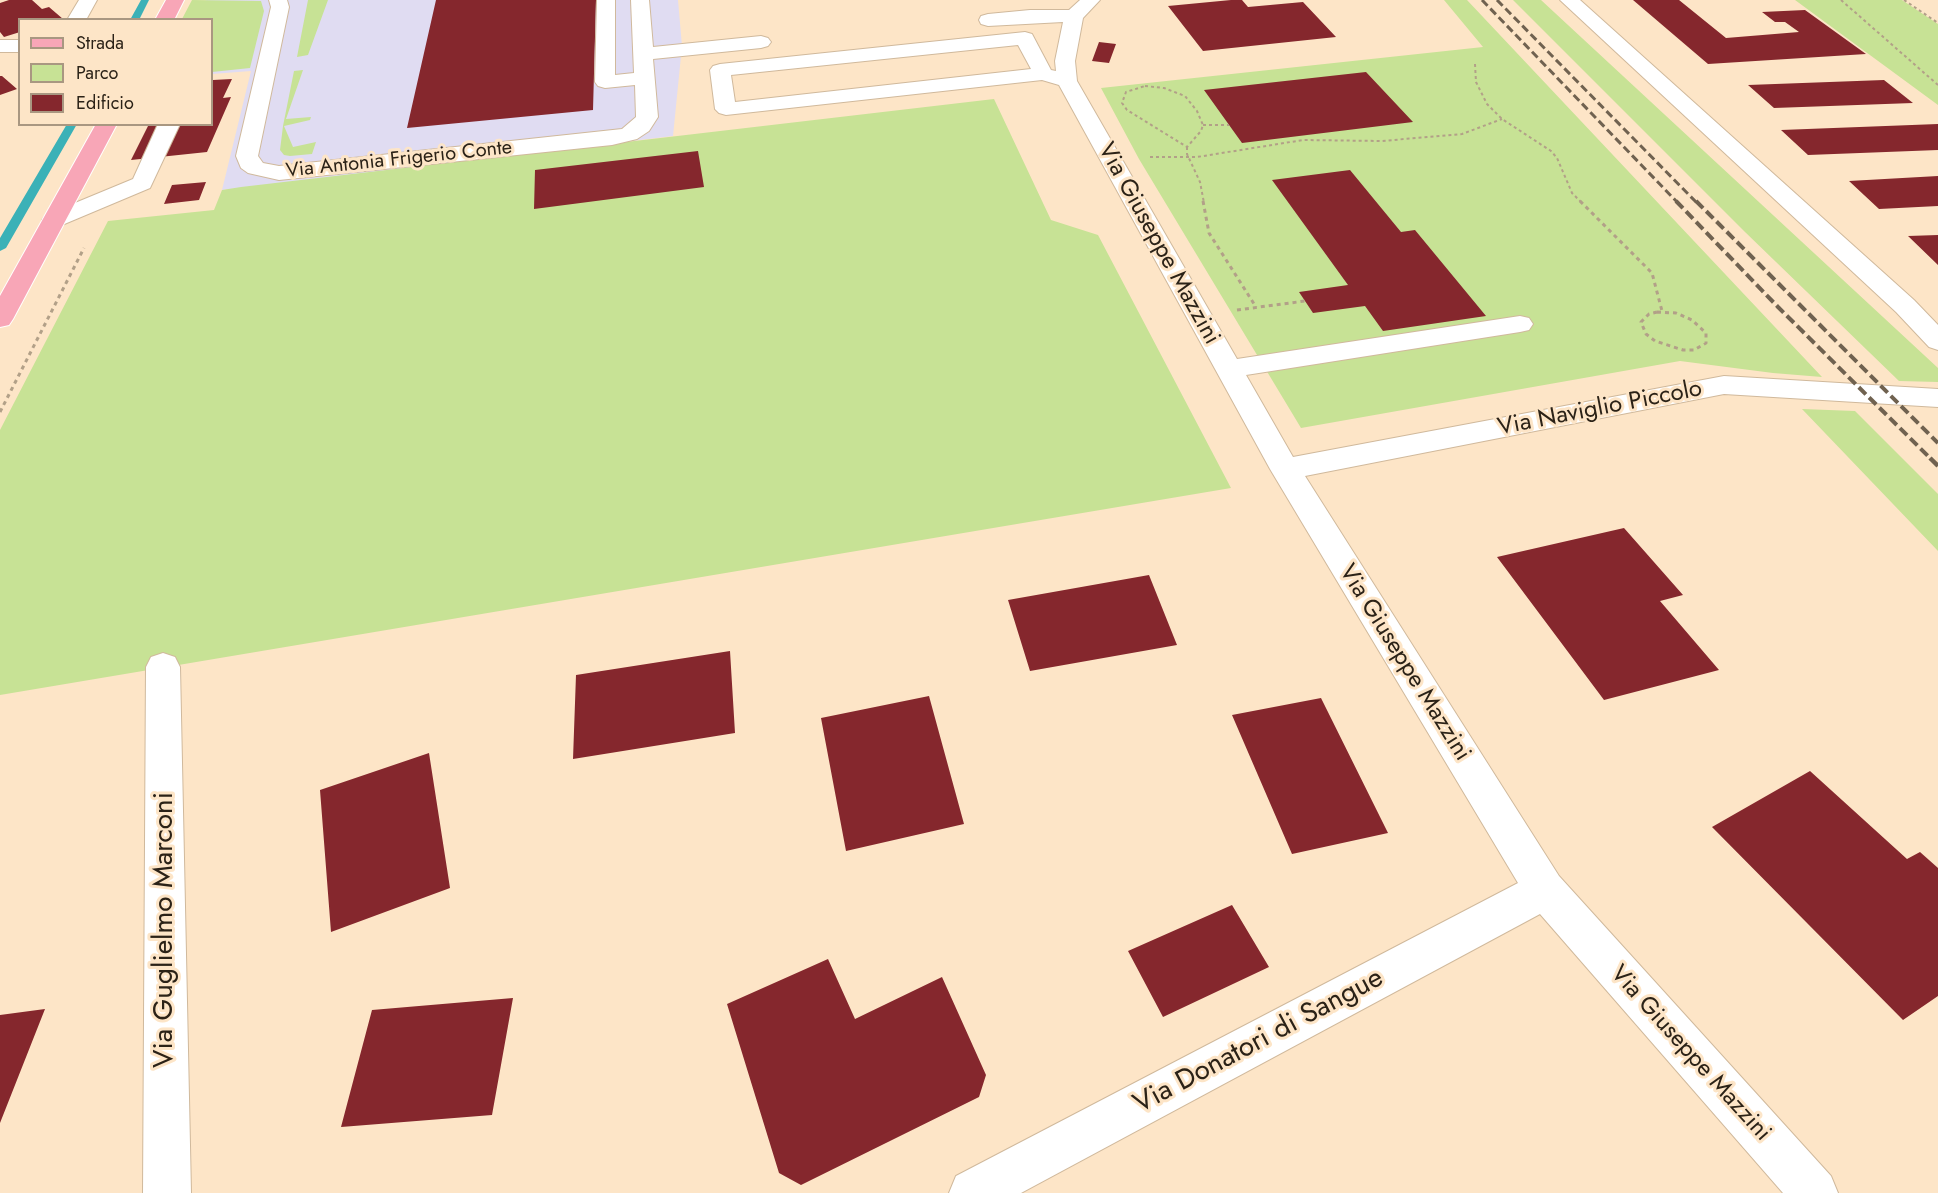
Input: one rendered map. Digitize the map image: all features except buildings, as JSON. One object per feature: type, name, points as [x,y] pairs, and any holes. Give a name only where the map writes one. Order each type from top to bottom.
[{"type":"main road","points":[[165,18],[175,0]]},
{"type":"main road","points":[[0,319],[105,126]]},
{"type":"street","points":[[77,18],[88,0]]},
{"type":"street","name":"Via Antonia Frigerio Conte","points":[[278,0],[280,7],[247,156],[252,165],[266,171],[286,173],[618,137],[638,129],[646,120],[640,0]]},
{"type":"street","points":[[606,0],[605,82],[645,78]]},
{"type":"street","points":[[1055,78],[1065,61],[1074,16],[1091,0]]},
{"type":"street","points":[[1569,0],[1905,306],[1938,341]]},
{"type":"street","points":[[971,22],[1030,16],[1074,16]]},
{"type":"street","name":"Via Giuseppe Mazzini","points":[[1055,78],[726,109],[720,70],[1025,38],[1055,78],[1114,165],[1285,469],[1545,890],[1814,1193]]},
{"type":"street","points":[[643,54],[785,40]]},
{"type":"street","points":[[0,46],[18,46]]},
{"type":"street","points":[[54,220],[142,183],[168,126]]},
{"type":"street","points":[[1905,306],[1938,323]]},
{"type":"street","points":[[1228,369],[1520,324]]},
{"type":"street","name":"Via Naviglio Piccolo","points":[[1285,469],[1725,386],[1928,398]]},
{"type":"street","name":"Via Guglielmo Marconi","points":[[163,667],[167,1193]]},
{"type":"street","name":"Via Donatori di Sangue","points":[[973,1193],[1545,890]]},
{"type":"path","points":[[1841,0],[1938,85]]},
{"type":"path","points":[[1904,0],[1938,23]]},
{"type":"path","points":[[1475,64],[1474,74],[1479,91],[1487,104],[1502,119],[1551,150],[1557,158],[1572,193],[1652,273],[1659,292],[1662,312]]},
{"type":"path","points":[[1187,147],[1202,131],[1203,125],[1190,101],[1173,90],[1145,86],[1126,92],[1122,103],[1128,110],[1187,147],[1189,158],[1200,182],[1209,233],[1256,307]]},
{"type":"path","points":[[1114,165],[1147,157],[1189,158],[1303,140],[1382,141],[1462,134],[1502,119]]},
{"type":"path","points":[[1203,125],[1229,125]]},
{"type":"path","points":[[0,412],[110,196]]},
{"type":"path","points":[[1198,316],[1305,301]]},
{"type":"path","points":[[1662,312],[1684,316],[1701,326],[1706,333],[1706,343],[1694,350],[1683,350],[1655,341],[1646,334],[1641,322],[1649,314],[1662,312]]},
{"type":"shaded area","points":[[206,0],[678,0],[682,46],[673,136],[222,190],[251,71],[213,74],[213,18],[196,18]]},
{"type":"green space","points":[[192,0],[261,1],[264,11],[250,68],[213,72],[213,18],[183,18]]},
{"type":"green space","points":[[308,0],[328,0],[308,55],[297,57]]},
{"type":"green space","points":[[1444,0],[1467,0],[1822,377],[1680,361],[1301,428],[1139,159],[1101,88],[1483,47]]},
{"type":"green space","points":[[1513,0],[1541,0],[1938,368],[1938,382],[1899,381],[1745,232]]},
{"type":"green space","points":[[1795,0],[1902,0],[1938,24],[1938,105]]},
{"type":"green space","points":[[303,70],[286,119],[311,117],[310,120],[284,126],[293,147],[316,142],[312,154],[284,155],[280,150],[283,126],[294,71]]},
{"type":"green space","points":[[994,99],[1051,220],[1098,235],[1231,488],[0,695],[0,430],[108,221],[214,210],[222,190],[241,187]]},
{"type":"green space","points":[[1802,409],[1855,411],[1938,494],[1938,551]]},
{"type":"waterway","points":[[135,18],[145,0]]},
{"type":"waterway","points":[[0,248],[71,126]]},
{"type":"railway","points":[[1482,0],[1678,203]]},
{"type":"railway","points":[[1497,0],[1697,203]]},
{"type":"railway","points":[[1676,201],[1778,307],[1931,459]]},
{"type":"railway","points":[[1696,201],[1938,443]]},
{"type":"railway","points":[[1931,459],[1938,466]]}]
